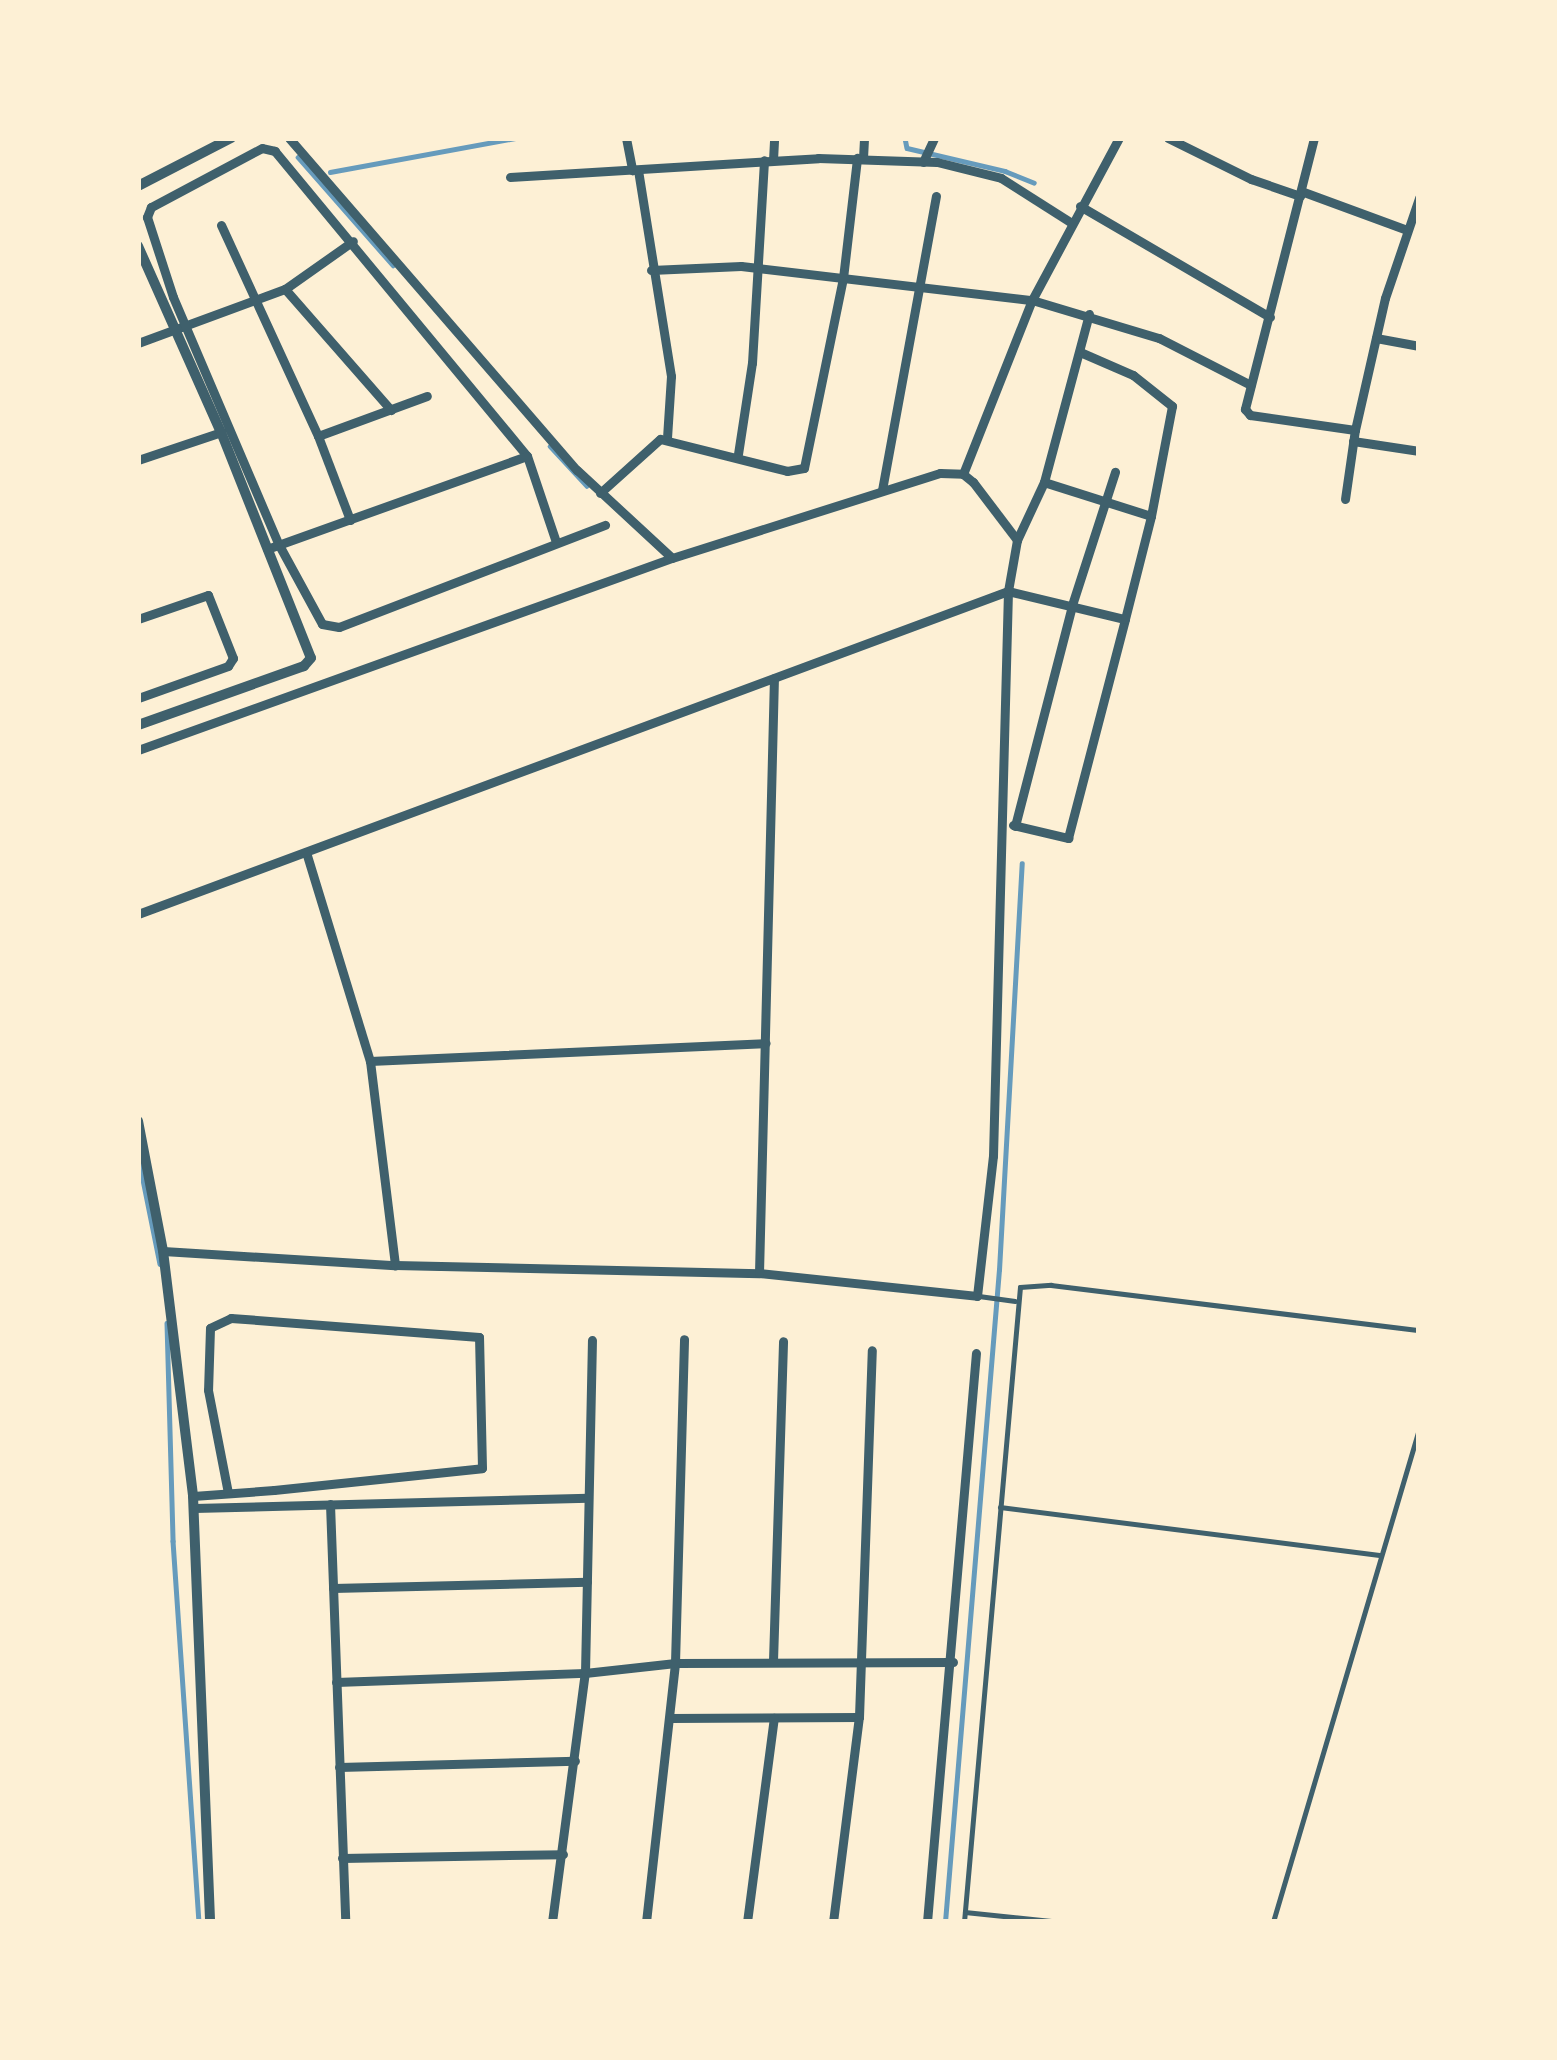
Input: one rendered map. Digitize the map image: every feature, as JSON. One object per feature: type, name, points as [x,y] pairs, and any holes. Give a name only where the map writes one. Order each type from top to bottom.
[{"type":"street","points":[[138,186],[231,138]]},
{"type":"street","points":[[290,138],[409,282],[600,494],[672,558]]},
{"type":"street","points":[[626,138],[671,376],[668,438]]},
{"type":"street","points":[[738,454],[752,363],[756,269],[774,138]]},
{"type":"street","points":[[600,494],[653,442],[668,438],[787,471],[806,465],[843,278],[864,138]]},
{"type":"street","points":[[963,474],[1033,300],[1070,222],[1119,138]]},
{"type":"street","points":[[1168,138],[1251,179],[1407,230]]},
{"type":"street","points":[[1314,138],[1245,409],[1250,415],[1419,451]]},
{"type":"street","points":[[923,161],[932,143]]},
{"type":"street","points":[[556,542],[527,456],[353,241],[268,147],[148,211],[182,331],[221,432],[273,547],[325,627],[339,627],[605,525]]},
{"type":"street","points":[[510,177],[769,160],[923,161],[1001,178],[1070,222]]},
{"type":"street","points":[[882,490],[936,196]]},
{"type":"street","points":[[1345,500],[1376,338],[1419,198]]},
{"type":"street","points":[[1080,206],[1270,316]]},
{"type":"street","points":[[220,225],[318,436],[350,520]]},
{"type":"street","points":[[138,343],[182,331],[285,289],[353,241]]},
{"type":"street","points":[[138,246],[182,331],[273,547],[311,658],[304,666],[138,724]]},
{"type":"street","points":[[651,270],[709,265],[1033,300],[1159,338],[1251,385]]},
{"type":"street","points":[[285,289],[391,410]]},
{"type":"street","points":[[163,1251],[395,1265],[759,1273],[977,1295],[993,1156],[1008,591],[1017,540],[1043,482],[1089,314]]},
{"type":"street","points":[[1376,338],[1419,346]]},
{"type":"street","points":[[1002,822],[1068,838],[1151,516],[1172,406],[1133,375],[1080,352]]},
{"type":"street","points":[[318,436],[427,396]]},
{"type":"street","points":[[138,460],[221,432]]},
{"type":"street","points":[[273,547],[527,456]]},
{"type":"street","points":[[138,750],[672,558],[940,472],[963,474],[1017,540]]},
{"type":"street","points":[[1016,826],[1072,605],[1115,472]]},
{"type":"street","points":[[1043,482],[1151,516]]},
{"type":"street","points":[[138,914],[1008,591],[1125,620]]},
{"type":"street","points":[[138,619],[207,594],[233,658],[228,666],[138,698]]},
{"type":"street","points":[[759,1273],[774,678]]},
{"type":"street","points":[[306,852],[370,1061],[395,1265]]},
{"type":"street","points":[[370,1061],[766,1043]]},
{"type":"street","points":[[138,1121],[163,1251],[194,1502],[210,1922]]},
{"type":"street","points":[[194,1502],[228,1493],[482,1468],[483,1348],[472,1334],[231,1318],[208,1333],[209,1395],[228,1493]]},
{"type":"street","points":[[646,1922],[675,1663],[684,1339]]},
{"type":"street","points":[[552,1922],[585,1673],[592,1340]]},
{"type":"street","points":[[773,1661],[783,1341]]},
{"type":"street","points":[[832,1922],[860,1717],[872,1350]]},
{"type":"street","points":[[927,1922],[953,1663],[976,1353]]},
{"type":"street","points":[[183,1395],[209,1395]]},
{"type":"street","points":[[194,1502],[588,1498]]},
{"type":"street","points":[[330,1504],[345,1922]]},
{"type":"street","points":[[333,1588],[587,1582]]},
{"type":"street","points":[[336,1682],[585,1673],[675,1663],[953,1663]]},
{"type":"street","points":[[670,1718],[860,1717]]},
{"type":"street","points":[[747,1922],[774,1718]]},
{"type":"street","points":[[339,1767],[575,1762]]},
{"type":"street","points":[[342,1858],[563,1854]]},
{"type":"lane","points":[[964,1922],[1000,1507],[1011,1301],[1027,1284],[1419,1330]]},
{"type":"lane","points":[[977,1295],[1011,1301]]},
{"type":"lane","points":[[1273,1922],[1419,1429]]},
{"type":"lane","points":[[1000,1507],[1383,1555]]},
{"type":"lane","points":[[965,1912],[1060,1922]]},
{"type":"waterway","points":[[330,172],[515,138]]},
{"type":"waterway","points":[[905,138],[907,148],[1005,171],[1034,183]]},
{"type":"waterway","points":[[298,157],[393,265]]},
{"type":"waterway","points":[[550,446],[587,486]]},
{"type":"waterway","points":[[945,1922],[999,1270],[1022,864]]},
{"type":"waterway","points":[[138,1155],[160,1264]]},
{"type":"waterway","points":[[167,1323],[173,1541],[199,1922]]}]
